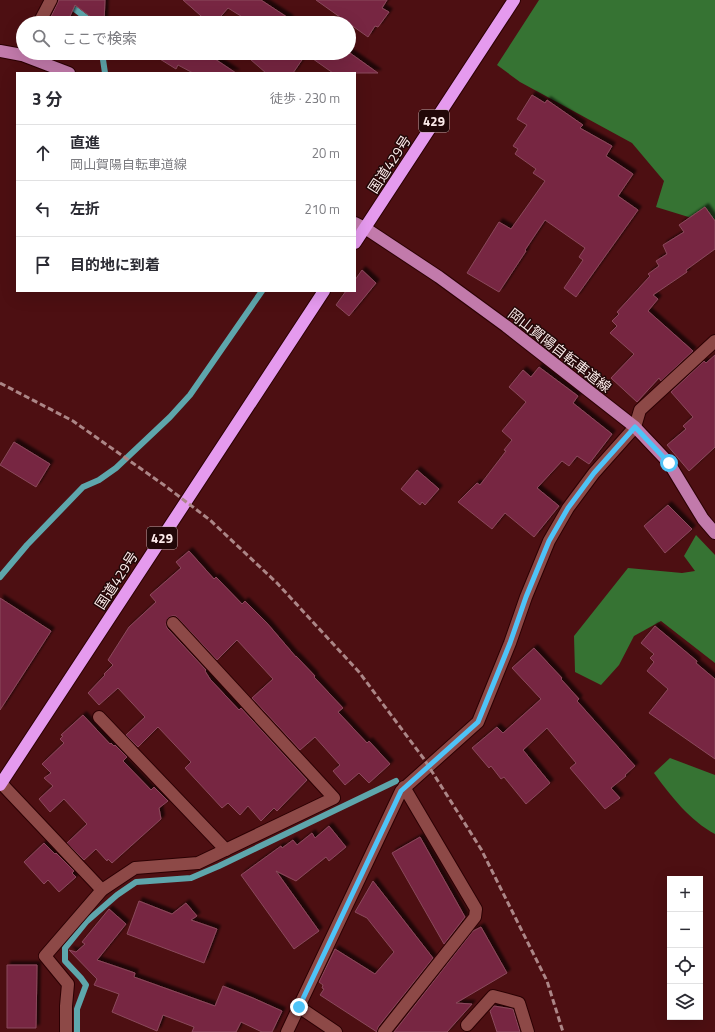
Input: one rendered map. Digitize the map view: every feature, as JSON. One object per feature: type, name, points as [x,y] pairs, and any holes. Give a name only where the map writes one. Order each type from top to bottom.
[{"type":"highway","name":"国道429号","points":[[356,240],[360,226],[514,0]]},
{"type":"highway","name":"国道429号","points":[[1,784],[323,292]]},
{"type":"main road","points":[[0,51],[16,52]]},
{"type":"main road","points":[[38,60],[66,72]]},
{"type":"main road","name":"岡山賀陽自転車道線","points":[[360,226],[439,277],[500,322],[635,427],[669,463],[703,519],[715,533]]},
{"type":"street","points":[[43,16],[51,0]]},
{"type":"street","points":[[286,1032],[401,791],[478,722],[549,541],[568,508],[594,473],[635,427],[640,410],[715,341]]},
{"type":"street","points":[[66,1032],[68,984],[45,956],[102,890],[136,868],[198,863],[334,798],[173,622]]},
{"type":"street","points":[[100,717],[226,850]]},
{"type":"street","points":[[1,784],[102,890]]},
{"type":"street","points":[[384,1032],[475,917],[476,909],[404,787]]},
{"type":"street","points":[[466,1030],[493,996],[519,1003],[528,1032]]},
{"type":"street","points":[[299,1007],[336,1032]]},
{"type":"green space","points":[[539,0],[715,0],[715,227],[656,207],[664,181],[632,143],[520,82],[497,65]]},
{"type":"green space","points":[[696,535],[715,555],[715,663],[661,621],[634,636],[619,665],[601,685],[575,672],[574,636],[628,568],[682,573],[695,571],[684,556]]},
{"type":"green space","points":[[670,758],[715,775],[715,834],[706,829],[689,815],[674,799],[654,773]]},
{"type":"building","points":[[59,0],[105,0],[104,16],[90,16],[75,5],[70,16],[51,16]]},
{"type":"building","points":[[183,0],[261,0],[285,16],[241,16],[228,8],[221,16],[201,16]]},
{"type":"building","points":[[316,0],[387,0],[382,8],[389,12],[378,27],[375,26],[368,37],[356,28],[356,16],[338,16]]},
{"type":"building","points":[[356,57],[378,73],[356,72],[332,72],[315,60],[356,60]]},
{"type":"building","points":[[161,60],[216,60],[234,72],[191,72],[178,65],[176,69]]},
{"type":"building","points":[[251,60],[302,60],[294,72],[265,72]]},
{"type":"building","points":[[532,95],[545,103],[547,100],[583,125],[580,128],[612,146],[606,156],[633,174],[618,196],[638,210],[576,297],[564,288],[583,260],[579,257],[585,248],[545,220],[499,292],[467,273],[499,222],[511,229],[545,181],[533,173],[536,169],[515,154],[518,149],[513,146],[527,125],[517,119]]},
{"type":"building","points":[[705,207],[715,221],[715,249],[686,270],[687,272],[653,295],[658,299],[648,311],[693,351],[661,381],[659,378],[637,402],[611,378],[634,354],[610,333],[617,326],[612,321],[619,314],[617,312],[650,276],[648,274],[659,266],[656,261],[667,254],[663,245],[684,232],[679,225]]},
{"type":"building","points":[[362,270],[376,283],[349,316],[336,305],[345,292],[356,292],[356,279]]},
{"type":"building","points":[[715,355],[715,447],[689,471],[667,445],[686,429],[683,426],[693,417],[671,392],[704,361],[706,363]]},
{"type":"building","points":[[539,367],[578,396],[573,403],[612,434],[589,464],[577,456],[569,466],[562,461],[537,488],[559,506],[534,537],[505,513],[492,529],[458,502],[477,483],[480,485],[506,451],[504,450],[512,440],[502,431],[526,402],[509,387],[523,370],[531,377]]},
{"type":"building","points":[[14,442],[50,464],[36,487],[0,465]]},
{"type":"building","points":[[417,470],[439,489],[425,505],[422,502],[420,505],[401,489]]},
{"type":"building","points":[[668,505],[692,529],[665,553],[644,526]]},
{"type":"building","points":[[189,551],[214,579],[216,577],[242,604],[245,601],[267,623],[343,708],[338,712],[367,743],[369,741],[390,764],[369,783],[359,773],[345,785],[333,771],[340,765],[315,737],[300,750],[252,698],[273,679],[237,640],[217,660],[176,616],[168,618],[166,624],[167,628],[206,670],[205,671],[210,679],[239,710],[241,708],[307,780],[277,811],[274,808],[261,821],[248,806],[240,815],[228,803],[222,808],[185,768],[191,762],[158,727],[138,747],[126,735],[145,717],[118,688],[99,705],[88,693],[113,665],[108,660],[129,627],[156,602],[150,595],[181,568],[176,562]]},
{"type":"building","points":[[0,598],[51,631],[0,710]]},
{"type":"building","points":[[655,626],[697,661],[696,663],[715,679],[715,759],[649,713],[668,689],[647,671],[654,662],[650,658],[654,654],[641,643]]},
{"type":"building","points":[[534,648],[562,678],[561,679],[579,699],[577,701],[635,766],[625,775],[626,776],[611,788],[620,798],[605,809],[570,768],[576,763],[547,728],[523,750],[550,783],[526,804],[504,777],[501,779],[491,766],[489,768],[472,748],[497,727],[503,733],[541,699],[512,668]]},
{"type":"building","points":[[83,715],[110,744],[115,745],[127,757],[123,761],[151,790],[154,787],[168,801],[159,808],[161,819],[112,863],[108,859],[107,861],[96,849],[84,860],[67,843],[87,824],[64,799],[50,812],[39,799],[53,786],[44,778],[51,773],[42,764],[64,743],[60,739],[63,736],[61,735]]},
{"type":"building","points":[[329,826],[346,847],[329,861],[326,857],[296,881],[276,871],[319,931],[294,949],[241,875],[281,846],[282,848],[293,840],[297,845],[312,833],[315,838]]},
{"type":"building","points":[[420,837],[465,917],[444,944],[392,853]]},
{"type":"building","points":[[44,843],[74,871],[72,873],[76,877],[59,892],[48,880],[44,884],[24,862]]},
{"type":"building","points":[[373,881],[433,958],[378,1027],[377,1032],[320,995],[324,989],[322,988],[323,985],[319,982],[335,949],[375,974],[394,952],[367,918],[355,912]]},
{"type":"building","points":[[139,901],[172,914],[186,903],[197,916],[191,920],[217,929],[204,963],[127,934]]},
{"type":"building","points":[[109,909],[126,924],[97,960],[135,973],[134,977],[215,1006],[223,986],[253,998],[282,1011],[272,1032],[262,1032],[241,1022],[236,1032],[192,1032],[194,1027],[163,1015],[157,1031],[112,1012],[119,994],[94,985],[97,979],[69,950],[76,952],[85,944],[82,942]]},
{"type":"building","points":[[481,927],[507,973],[456,1003],[472,1004],[447,1032],[394,1032],[473,931]]},
{"type":"building","points":[[7,965],[37,965],[36,1028],[7,1028]]},
{"type":"building","points":[[494,1006],[513,1009],[520,1032],[497,1032],[490,1011]]},
{"type":"waterway","points":[[63,0],[84,16]]},
{"type":"waterway","points":[[103,60],[105,72]]},
{"type":"waterway","points":[[0,577],[27,545],[83,487],[99,480],[116,468],[170,417],[190,395],[261,292]]},
{"type":"waterway","points":[[77,1032],[77,1009],[86,985],[65,961],[65,948],[86,922],[117,895],[136,882],[191,878],[396,781]]},
{"type":"railway","points":[[0,383],[73,421],[164,485],[210,520],[277,583],[359,672],[424,759],[481,849],[547,981],[563,1032]]},
{"type":"route","points":[[299,1007],[401,791],[478,722],[549,541],[568,508],[594,473],[635,427],[669,463]]}]
